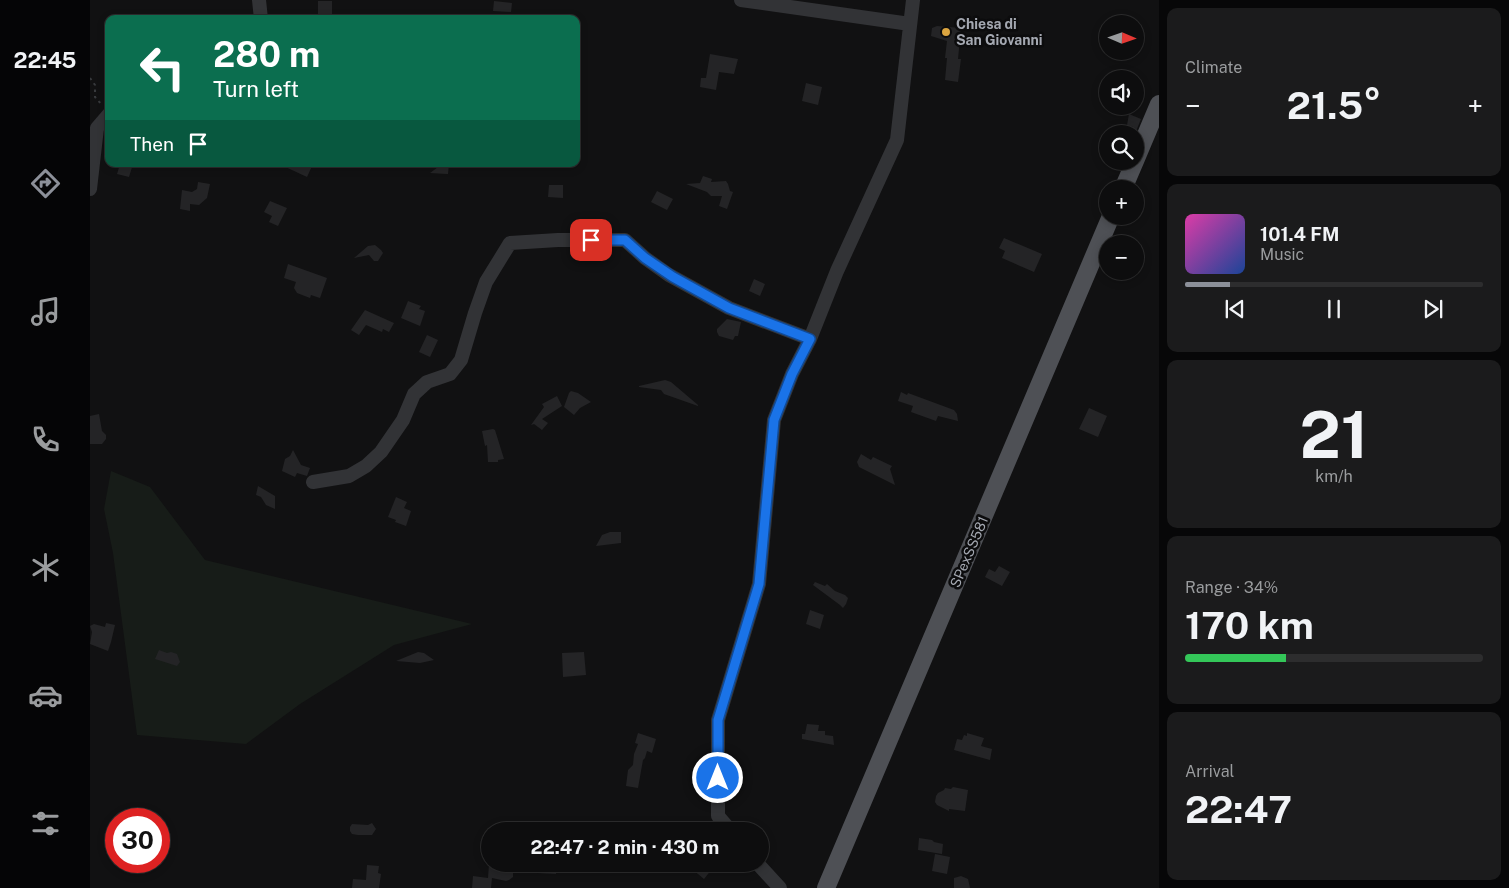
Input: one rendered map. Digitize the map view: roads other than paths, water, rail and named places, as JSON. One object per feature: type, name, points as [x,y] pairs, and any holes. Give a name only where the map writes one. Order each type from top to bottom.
[{"type":"main road","points":[[1144,140],[1159,104]]},
{"type":"main road","name":"SPexSS581","points":[[826,888],[1107,225]]},
{"type":"street","points":[[259,0],[261,15]]},
{"type":"street","points":[[741,0],[910,24]]},
{"type":"street","points":[[723,822],[718,816],[718,720],[759,584],[774,420],[792,374],[810,339],[837,271],[897,140],[913,0]]},
{"type":"street","points":[[90,188],[97,128],[105,113]]},
{"type":"street","points":[[313,482],[349,476],[366,466],[381,452],[403,420],[414,394],[428,382],[450,374],[461,360],[474,313],[486,282],[510,244],[558,240],[625,240],[645,258],[673,277],[729,308],[810,339]]},
{"type":"street","points":[[765,872],[780,888]]},
{"type":"place","name":"Chiesa di San Giovanni","points":[[946,32]]}]
